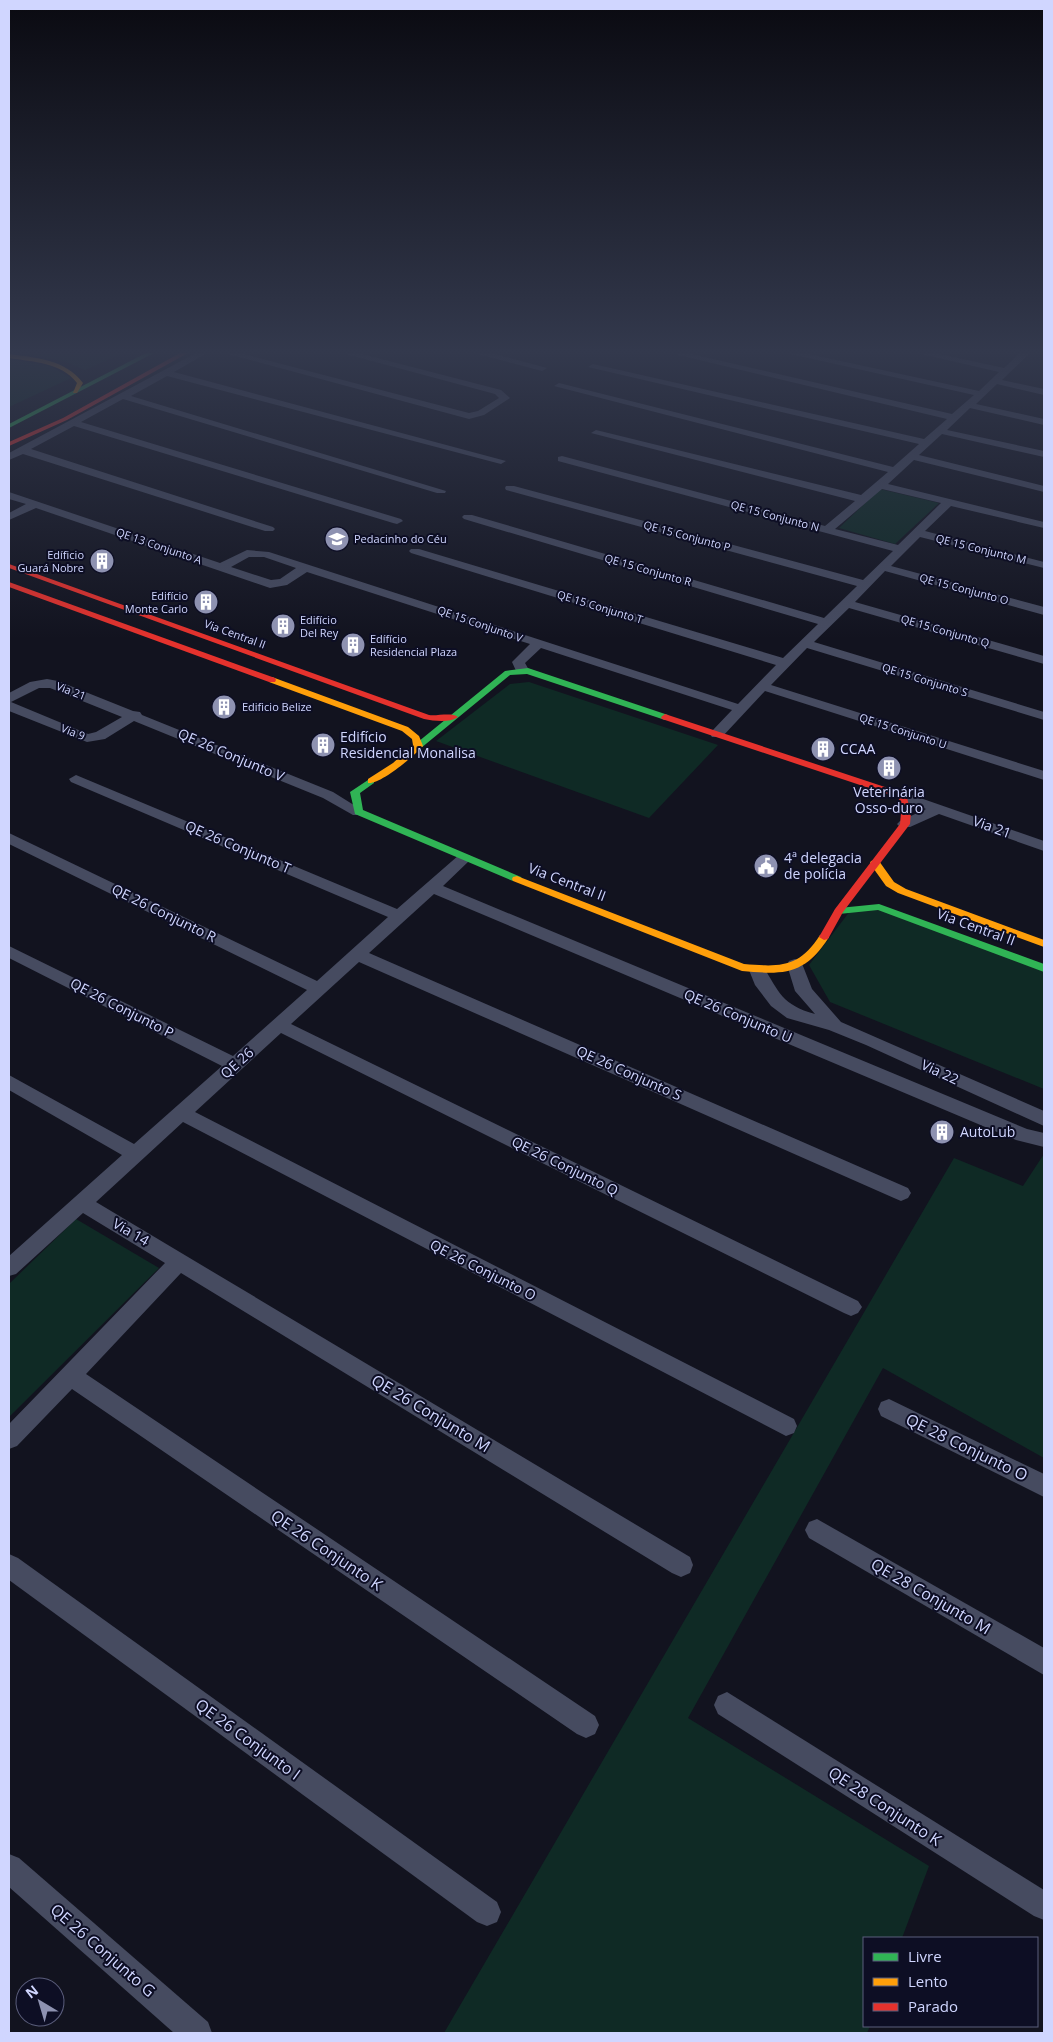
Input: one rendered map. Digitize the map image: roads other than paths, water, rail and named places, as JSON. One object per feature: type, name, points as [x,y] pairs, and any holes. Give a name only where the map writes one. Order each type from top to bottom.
[{"type":"street","points":[[9,457],[25,448]]},
{"type":"street","points":[[159,448],[397,520]]},
{"type":"street","points":[[298,448],[441,491]]},
{"type":"street","points":[[452,448],[501,461]]},
{"type":"street","points":[[658,448],[862,499]]},
{"type":"street","points":[[806,448],[896,471]]},
{"type":"street","points":[[827,530],[921,448]]},
{"type":"street","points":[[1018,448],[1044,454]]},
{"type":"street","points":[[22,450],[269,529]]},
{"type":"street","points":[[912,456],[1044,489]]},
{"type":"street","name":"QE 15 Conjunto N","points":[[562,459],[902,550]]},
{"type":"street","points":[[880,485],[1044,525]]},
{"type":"street","name":"QE 15 Conjunto P","points":[[510,488],[865,584]]},
{"type":"street","name":"QE 13 Conjunto A","points":[[9,495],[221,568],[275,584],[283,582],[306,567]]},
{"type":"street","points":[[717,734],[785,663],[949,502]]},
{"type":"street","points":[[9,517],[35,504]]},
{"type":"street","name":"QE 15 Conjunto R","points":[[468,517],[827,623]]},
{"type":"street","name":"QE 15 Conjunto M","points":[[918,533],[1044,565]]},
{"type":"street","name":"QE 15 Conjunto T","points":[[415,551],[785,663]]},
{"type":"street","name":"QE 15 Conjunto V","points":[[221,568],[252,552],[265,554],[741,709]]},
{"type":"street","name":"Via Central II","points":[[9,566],[427,717],[438,719],[454,716]]},
{"type":"street","name":"QE 15 Conjunto O","points":[[883,567],[1044,611]]},
{"type":"street","points":[[9,584],[30,573]]},
{"type":"street","points":[[9,584],[405,729],[416,738],[418,746]]},
{"type":"street","name":"QE 15 Conjunto Q","points":[[846,603],[1044,660]]},
{"type":"street","points":[[522,670],[518,662],[538,644]]},
{"type":"street","name":"QE 15 Conjunto S","points":[[806,644],[1044,716]]},
{"type":"street","points":[[328,796],[355,792],[396,765],[508,673],[522,670],[538,672],[902,796],[906,813],[904,824]]},
{"type":"street","name":"Via 21","points":[[9,699],[33,684],[48,683],[135,715]]},
{"type":"street","name":"QE 15 Conjunto U","points":[[762,686],[1044,776]]},
{"type":"street","points":[[347,708],[364,695]]},
{"type":"street","name":"Via 9","points":[[9,706],[87,738],[100,736],[135,715]]},
{"type":"street","name":"QE 26 Conjunto V","points":[[135,715],[328,796],[358,812]]},
{"type":"street","name":"QE 26 Conjunto T","points":[[76,779],[399,916]]},
{"type":"street","points":[[355,792],[358,812]]},
{"type":"street","name":"Via 21","points":[[902,796],[1044,846]]},
{"type":"street","points":[[904,824],[940,808]]},
{"type":"street","name":"Via Central II","points":[[358,812],[464,858],[742,967],[777,971],[795,966],[819,947],[839,910],[904,824]]},
{"type":"street","name":"QE 26 Conjunto R","points":[[9,838],[319,989]]},
{"type":"street","name":"QE 26","points":[[11,1262],[137,1154],[464,858]]},
{"type":"street","name":"Via Central II","points":[[875,863],[890,884],[902,891],[1044,944]]},
{"type":"street","name":"QE 26 Conjunto U","points":[[432,887],[1023,1135],[1044,1140]]},
{"type":"street","name":"Via Central II","points":[[839,910],[879,907],[1044,968]]},
{"type":"street","name":"QE 26 Conjunto P","points":[[9,951],[235,1065]]},
{"type":"street","name":"QE 26 Conjunto S","points":[[357,954],[901,1193]]},
{"type":"street","name":"Via 22","points":[[795,966],[804,991],[835,1026]]},
{"type":"street","name":"Via 22","points":[[757,970],[761,981],[776,1002],[793,1014],[835,1026],[872,1040],[1044,1119]]},
{"type":"street","name":"QE 26 Conjunto Q","points":[[279,1025],[851,1307]]},
{"type":"street","points":[[857,1066],[872,1040]]},
{"type":"street","points":[[9,1082],[137,1154]]},
{"type":"street","name":"QE 26 Conjunto O","points":[[181,1113],[786,1426]]},
{"type":"street","name":"Via 14","points":[[82,1203],[180,1261]]},
{"type":"street","points":[[9,1439],[180,1261]]},
{"type":"street","name":"QE 26 Conjunto M","points":[[180,1261],[681,1565]]},
{"type":"street","name":"QE 26 Conjunto K","points":[[69,1375],[586,1725]]},
{"type":"street","name":"QE 28 Conjunto O","points":[[889,1409],[1044,1486]]},
{"type":"street","name":"QE 28 Conjunto M","points":[[817,1530],[1044,1662]]},
{"type":"street","name":"QE 26 Conjunto I","points":[[9,1566],[487,1912]]},
{"type":"street","name":"QE 28 Conjunto K","points":[[727,1705],[1044,1906]]},
{"type":"street","name":"QE 26 Conjunto G","points":[[9,1868],[197,2033]]},
{"type":"place","name":"Pedacinho do Céu","points":[[337,539]]},
{"type":"place","name":"Edíficio Guará Nobre","points":[[102,561]]},
{"type":"place","name":"Edifício Monte Carlo","points":[[206,602]]},
{"type":"place","name":"Edifício Del Rey","points":[[283,626]]},
{"type":"place","name":"Edífício Residencial Plaza","points":[[353,645]]},
{"type":"place","name":"Edificio Belize","points":[[224,707]]},
{"type":"place","name":"Edifício Residencial Monalisa","points":[[323,745]]},
{"type":"place","name":"CCAA","points":[[823,749]]},
{"type":"place","name":"Veterinária Osso-duro","points":[[889,768]]},
{"type":"place","name":"4ª delegacia de polícia","points":[[766,866]]},
{"type":"place","name":"AutoLub","points":[[942,1132]]}]
